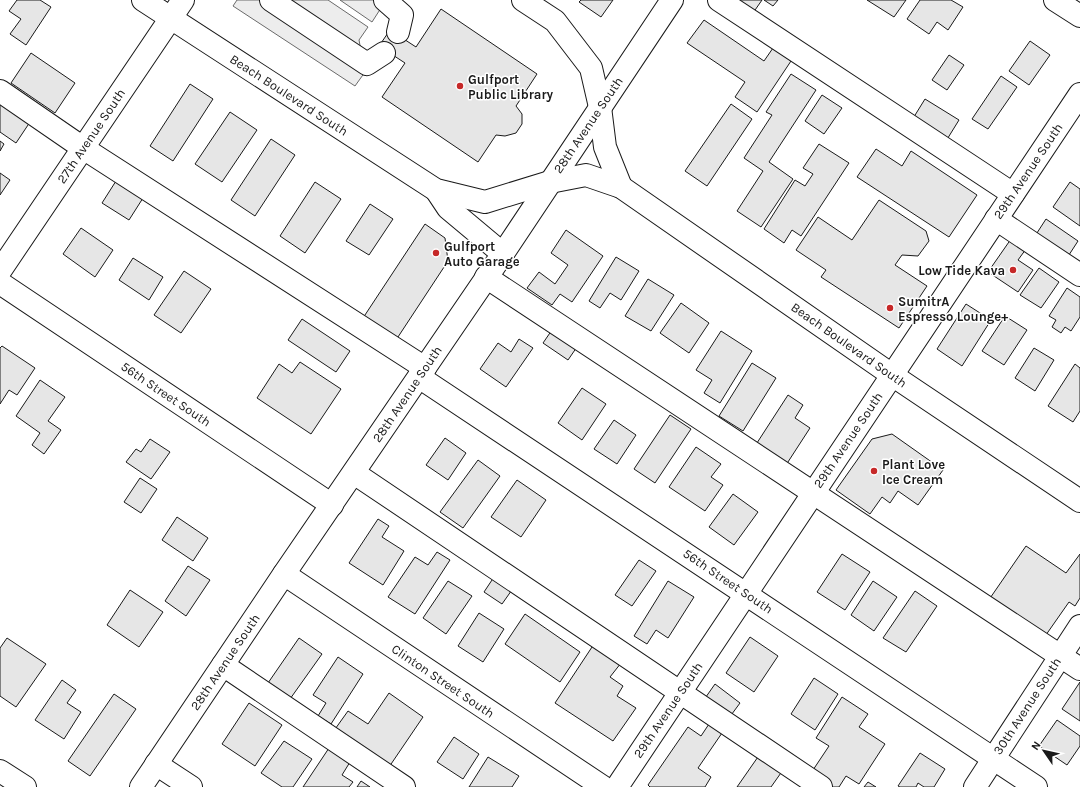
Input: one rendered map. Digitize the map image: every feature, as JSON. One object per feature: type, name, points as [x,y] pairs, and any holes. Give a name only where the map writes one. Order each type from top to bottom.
[{"type":"street","name":"Beach Boulevard South","points":[[143,0],[170,19],[436,190],[485,202],[550,182],[586,175],[621,187],[892,375],[1080,501]]},
{"type":"street","name":"27th Avenue South","points":[[0,271],[183,0]]},
{"type":"street","points":[[271,0],[367,64],[384,53]]},
{"type":"street","points":[[385,0],[402,15],[398,32]]},
{"type":"street","points":[[523,0],[555,21],[591,68],[600,107],[605,147],[621,187]]},
{"type":"street","name":"28th Avenue South","points":[[141,787],[284,574],[354,474],[503,254],[672,0]]},
{"type":"street","points":[[719,0],[1013,194]]},
{"type":"street","points":[[1056,0],[1080,16]]},
{"type":"street","name":"56th Street South","points":[[0,91],[83,148],[422,372],[746,593],[1036,787]]},
{"type":"street","name":"29th Avenue South","points":[[617,787],[1080,94]]},
{"type":"street","name":"Beach Boulevard South","points":[[436,190],[448,208],[503,254]]},
{"type":"street","points":[[996,219],[1080,275]]},
{"type":"street","points":[[486,277],[1080,669]]},
{"type":"street","name":"56th Street South","points":[[0,283],[332,505]]},
{"type":"street","points":[[354,474],[821,787]]},
{"type":"street","name":"Clinton Street South","points":[[284,574],[603,787]]},
{"type":"street","name":"30th Avenue South","points":[[975,787],[1080,626]]},
{"type":"street","points":[[223,665],[404,787]]},
{"type":"street","points":[[156,764],[191,787]]},
{"type":"street","points":[[0,770],[25,787]]},
{"type":"shaded area","points":[[237,0],[328,0],[368,27],[359,40],[365,72],[355,86],[233,6]]},
{"type":"shaded area","points":[[340,0],[395,0],[381,8],[372,22]]},
{"type":"building","points":[[17,0],[40,0],[51,7],[26,45],[10,34],[21,19],[9,11]]},
{"type":"building","points":[[581,0],[613,0],[601,17],[579,2]]},
{"type":"building","points":[[735,0],[762,0],[753,13]]},
{"type":"building","points":[[764,0],[778,0],[773,6]]},
{"type":"building","points":[[867,0],[906,0],[894,17]]},
{"type":"building","points":[[920,0],[951,0],[963,7],[948,30],[937,22],[929,34],[907,19]]},
{"type":"building","name":"Gulfport Public Library","points":[[441,9],[537,74],[516,106],[522,114],[522,124],[516,133],[505,136],[496,135],[478,162],[382,97],[405,63],[379,46],[390,30],[416,47]]},
{"type":"building","points":[[704,20],[764,61],[773,48],[791,61],[757,112],[735,97],[745,82],[687,43]]},
{"type":"building","points":[[1030,41],[1050,55],[1029,85],[1009,71]]},
{"type":"building","points":[[31,53],[75,83],[55,113],[11,83]]},
{"type":"building","points":[[949,55],[964,65],[947,90],[932,80]]},
{"type":"building","points":[[791,74],[816,90],[769,162],[793,179],[761,227],[737,211],[763,171],[744,158],[772,115],[766,112]]},
{"type":"building","points":[[1001,76],[1017,87],[988,129],[972,119]]},
{"type":"building","points":[[190,84],[213,99],[173,161],[150,146]]},
{"type":"building","points":[[822,95],[842,108],[824,134],[805,121]]},
{"type":"building","points":[[925,99],[959,120],[946,141],[912,120]]},
{"type":"building","points":[[0,102],[30,122],[16,143],[0,132]]},
{"type":"building","points":[[731,104],[752,119],[707,186],[685,171]]},
{"type":"building","points":[[230,112],[257,130],[222,182],[195,164]]},
{"type":"building","points":[[271,139],[295,155],[255,216],[231,200]]},
{"type":"building","points":[[0,141],[4,144],[0,151]]},
{"type":"building","points":[[819,144],[849,163],[801,236],[792,230],[784,243],[764,229],[795,180],[805,186],[813,174],[803,168]]},
{"type":"building","points":[[876,149],[902,166],[911,151],[977,195],[949,237],[857,177]]},
{"type":"building","points":[[0,173],[10,180],[0,195]]},
{"type":"building","points":[[116,181],[143,198],[129,220],[102,203]]},
{"type":"building","points":[[315,182],[341,199],[305,253],[280,236]]},
{"type":"building","points":[[1070,182],[1080,189],[1080,226],[1053,207]]},
{"type":"building","points":[[879,200],[926,231],[929,241],[918,256],[902,255],[895,265],[927,286],[899,328],[821,277],[826,270],[796,250],[818,217],[852,240]]},
{"type":"building","points":[[370,204],[393,219],[369,255],[346,241]]},
{"type":"building","points":[[1046,219],[1078,241],[1067,258],[1035,236]]},
{"type":"building","points":[[425,224],[445,238],[448,261],[396,340],[363,318]]},
{"type":"building","points":[[81,228],[113,250],[95,277],[63,254]]},
{"type":"building","points":[[566,230],[603,256],[572,302],[560,294],[552,305],[527,288],[539,272],[555,284],[568,265],[551,253]]},
{"type":"building","points":[[1011,239],[1026,249],[1018,260],[1033,270],[1018,292],[988,272]]},
{"type":"building","points":[[616,257],[639,271],[621,300],[610,293],[600,308],[589,301]]},
{"type":"building","points":[[133,258],[163,277],[149,300],[119,280]]},
{"type":"building","points":[[1039,268],[1059,282],[1041,308],[1020,295]]},
{"type":"building","points":[[184,271],[211,289],[181,333],[154,315]]},
{"type":"building","points":[[648,279],[674,295],[651,331],[625,316]]},
{"type":"building","points":[[1067,288],[1080,297],[1080,317],[1071,331],[1065,327],[1061,333],[1052,327],[1056,320],[1049,316]]},
{"type":"building","points":[[681,303],[709,323],[689,353],[660,333]]},
{"type":"building","points":[[966,304],[991,320],[962,366],[937,349]]},
{"type":"building","points":[[1005,316],[1027,330],[1004,365],[982,351]]},
{"type":"building","points":[[302,319],[350,351],[336,372],[288,340]]},
{"type":"building","points":[[554,327],[579,344],[568,360],[543,343]]},
{"type":"building","points":[[721,331],[752,351],[720,403],[704,393],[712,380],[696,370]]},
{"type":"building","points":[[519,339],[533,348],[506,387],[480,369],[498,343],[511,352]]},
{"type":"building","points":[[2,346],[35,368],[17,395],[9,390],[0,404],[0,348]]},
{"type":"building","points":[[1034,348],[1054,360],[1035,391],[1015,378]]},
{"type":"building","points":[[300,362],[341,389],[311,434],[257,398],[279,364],[292,373]]},
{"type":"building","points":[[752,363],[776,378],[743,431],[719,416]]},
{"type":"building","points":[[1075,364],[1080,368],[1080,411],[1073,422],[1048,406]]},
{"type":"building","points":[[40,380],[65,397],[48,421],[61,430],[44,454],[32,445],[40,433],[16,416]]},
{"type":"building","points":[[582,388],[606,404],[582,440],[558,423]]},
{"type":"building","points":[[788,395],[803,405],[795,418],[810,428],[786,465],[755,446]]},
{"type":"building","points":[[670,415],[691,429],[655,483],[634,469]]},
{"type":"building","points":[[614,420],[636,435],[617,464],[594,449]]},
{"type":"building","points":[[892,434],[943,470],[918,505],[898,491],[890,503],[882,497],[870,514],[836,490],[872,439]]},
{"type":"building","points":[[445,438],[466,453],[448,480],[426,465]]},
{"type":"building","points":[[150,439],[170,452],[151,479],[126,462],[136,449],[141,452]]},
{"type":"building","points":[[696,447],[721,464],[711,477],[723,485],[705,511],[669,487]]},
{"type":"building","points":[[478,460],[500,476],[463,528],[440,512]]},
{"type":"building","points":[[140,478],[157,489],[141,513],[124,502]]},
{"type":"building","points":[[517,480],[546,500],[521,537],[491,517]]},
{"type":"building","points":[[733,494],[758,512],[734,545],[709,527]]},
{"type":"building","points":[[177,517],[208,538],[193,561],[162,540]]},
{"type":"building","points":[[378,519],[389,526],[382,537],[404,551],[383,585],[349,563]]},
{"type":"building","points":[[1026,546],[1066,573],[1080,554],[1080,598],[1075,606],[1069,602],[1041,642],[986,604]]},
{"type":"building","points":[[437,552],[450,560],[415,614],[388,597],[415,557],[428,565]]},
{"type":"building","points":[[842,554],[870,572],[845,610],[817,592]]},
{"type":"building","points":[[639,560],[656,571],[632,606],[615,595]]},
{"type":"building","points":[[188,566],[210,580],[186,616],[165,601]]},
{"type":"building","points":[[496,574],[514,587],[502,604],[484,592]]},
{"type":"building","points":[[448,581],[472,596],[446,634],[423,618]]},
{"type":"building","points":[[668,581],[694,597],[668,638],[656,630],[647,644],[634,636]]},
{"type":"building","points":[[873,581],[897,597],[874,631],[851,615]]},
{"type":"building","points":[[130,590],[163,612],[139,647],[107,625]]},
{"type":"building","points":[[915,591],[937,606],[906,652],[883,638]]},
{"type":"building","points":[[479,613],[504,629],[483,662],[458,646]]},
{"type":"building","points":[[525,614],[580,652],[560,682],[505,644]]},
{"type":"building","points":[[750,637],[778,656],[754,692],[726,673]]},
{"type":"building","points":[[7,638],[46,664],[16,707],[0,696],[0,648]]},
{"type":"building","points":[[299,638],[322,654],[290,699],[268,683]]},
{"type":"building","points":[[594,644],[621,663],[610,677],[623,686],[617,696],[636,708],[613,741],[555,703]]},
{"type":"building","points":[[338,657],[363,674],[331,724],[318,716],[326,703],[313,695]]},
{"type":"building","points":[[814,678],[838,694],[815,730],[791,714]]},
{"type":"building","points":[[62,680],[76,690],[67,703],[81,712],[64,739],[35,720]]},
{"type":"building","points":[[1080,682],[1080,721],[1062,709]]},
{"type":"building","points":[[715,684],[740,703],[726,722],[701,704]]},
{"type":"building","points":[[389,693],[423,717],[387,770],[333,732],[348,711],[368,724]]},
{"type":"building","points":[[114,694],[136,709],[90,776],[68,761]]},
{"type":"building","points":[[842,697],[868,714],[859,727],[885,744],[859,784],[846,776],[839,787],[833,787],[811,773],[829,746],[816,738]]},
{"type":"building","points":[[249,703],[282,725],[255,766],[222,744]]},
{"type":"building","points":[[1057,720],[1080,736],[1080,746],[1067,765],[1039,746]]},
{"type":"building","points":[[709,724],[722,733],[698,768],[711,777],[705,787],[650,787],[648,785],[688,727],[701,736]]},
{"type":"building","points":[[454,737],[479,754],[463,779],[437,762]]},
{"type":"building","points":[[284,741],[312,759],[293,787],[282,787],[261,773]]},
{"type":"building","points":[[329,748],[350,762],[342,775],[353,782],[349,787],[303,787]]},
{"type":"building","points":[[920,753],[945,769],[934,787],[924,787],[918,783],[916,787],[898,786]]},
{"type":"building","points":[[760,754],[783,770],[771,787],[737,787]]},
{"type":"building","points":[[488,757],[519,776],[512,787],[469,787]]},
{"type":"building","points":[[361,781],[370,787],[357,787]]},
{"type":"building","points":[[868,782],[876,787],[864,787]]},
{"type":"place","name":"Gulfport Public Library","points":[[460,86]]},
{"type":"place","name":"Gulfport Auto Garage","points":[[436,253]]},
{"type":"place","name":"Low Tide Kava","points":[[1013,270]]},
{"type":"place","name":"SumitrA Espresso Lounge+","points":[[890,308]]},
{"type":"place","name":"Plant Love Ice Cream","points":[[874,471]]}]
